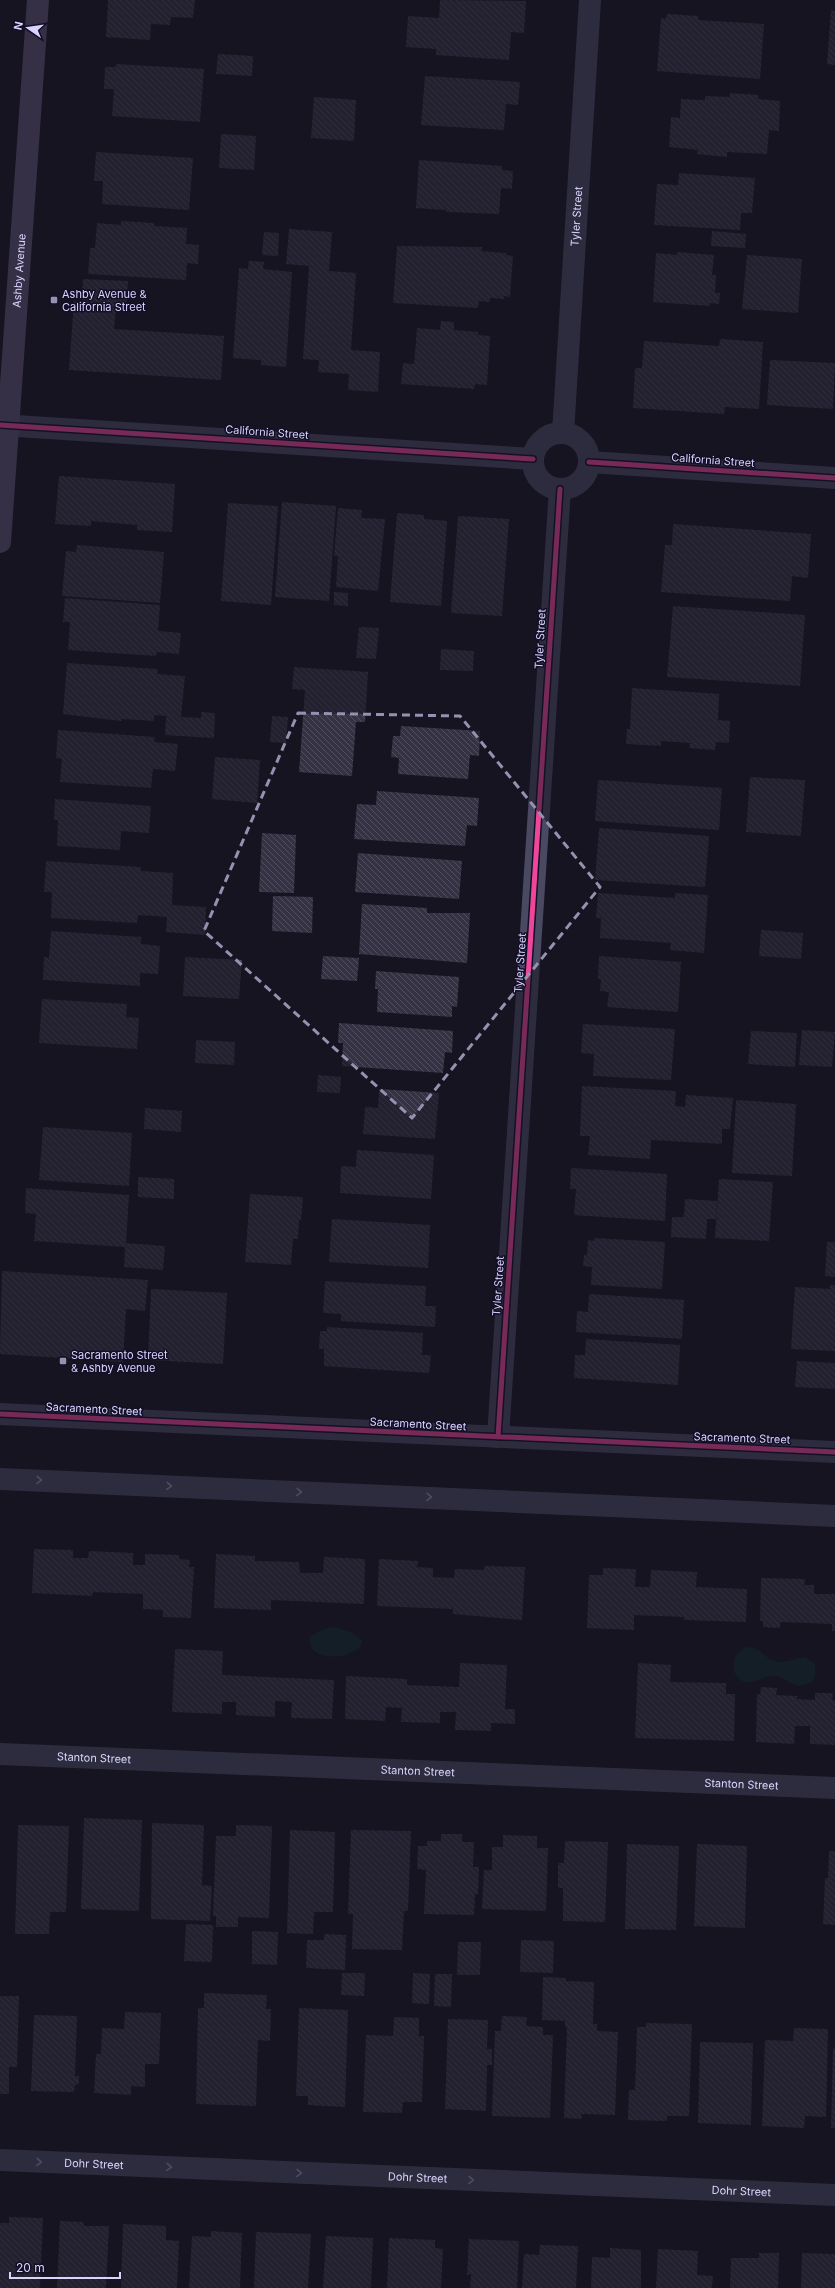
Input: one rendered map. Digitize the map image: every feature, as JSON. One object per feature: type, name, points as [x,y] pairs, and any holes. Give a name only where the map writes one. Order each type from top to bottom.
[{"type":"main road","name":"Ashby Avenue","points":[[0,542],[4,425],[38,0]]},
{"type":"street","name":"Tyler Street","points":[[563,433],[590,0]]},
{"type":"street","name":"California Street","points":[[4,425],[533,459]]},
{"type":"street","points":[[563,433],[579,439],[585,446],[589,462],[586,475],[577,485],[560,490],[551,488],[543,483],[533,468],[533,459],[539,443],[554,434],[563,433]]},
{"type":"street","name":"California Street","points":[[589,462],[835,478]]},
{"type":"street","name":"Tyler Street","points":[[498,1437],[560,490]]},
{"type":"street","name":"Sacramento Street","points":[[0,1414],[835,1452]]},
{"type":"street","points":[[0,1479],[835,1516]]},
{"type":"street","name":"Stanton Street","points":[[0,1754],[835,1788]]},
{"type":"street","name":"Dohr Street","points":[[0,2160],[835,2195]]},
{"type":"highlighted area","points":[[298,713],[460,716],[600,887],[412,1118],[204,931]]},
{"type":"green space","points":[[332,1627],[348,1631],[360,1638],[362,1641],[360,1648],[344,1655],[334,1656],[323,1655],[314,1651],[311,1647],[310,1637],[319,1631]]},
{"type":"green space","points":[[748,1647],[757,1649],[771,1660],[779,1662],[805,1657],[815,1664],[815,1676],[811,1683],[799,1686],[777,1676],[766,1677],[751,1682],[741,1680],[734,1671],[734,1661],[737,1654]]},
{"type":"building","points":[[108,0],[195,0],[193,18],[171,17],[170,25],[151,24],[150,40],[106,37]]},
{"type":"building","points":[[440,0],[526,1],[524,33],[511,32],[509,60],[436,55],[436,49],[406,47],[408,16],[439,18]]},
{"type":"building","points":[[831,10],[835,11],[835,65],[827,64]]},
{"type":"building","points":[[667,14],[698,16],[698,20],[764,24],[760,79],[657,71],[661,18],[666,19]]},
{"type":"building","points":[[218,54],[253,56],[252,76],[216,74]]},
{"type":"building","points":[[116,64],[204,69],[200,122],[112,116],[114,89],[104,89],[105,67],[116,67]]},
{"type":"building","points":[[425,76],[520,82],[518,105],[506,104],[504,130],[421,125]]},
{"type":"building","points":[[730,93],[758,95],[758,99],[780,101],[779,131],[769,130],[767,154],[727,152],[727,157],[697,154],[698,150],[669,147],[671,117],[680,118],[681,99],[705,100],[705,96],[730,97]]},
{"type":"building","points":[[314,97],[356,100],[354,141],[311,138]]},
{"type":"building","points":[[221,134],[256,136],[254,170],[219,168]]},
{"type":"building","points":[[96,152],[193,158],[189,210],[102,204],[103,181],[94,181]]},
{"type":"building","points":[[419,160],[502,166],[502,170],[513,171],[512,189],[501,188],[499,214],[446,212],[446,210],[416,208]]},
{"type":"building","points":[[679,173],[755,178],[752,213],[741,213],[740,230],[654,225],[657,184],[678,185]]},
{"type":"building","points":[[121,221],[154,223],[154,226],[187,228],[186,244],[199,245],[198,264],[187,263],[186,280],[88,274],[90,248],[95,248],[97,223],[121,225]]},
{"type":"building","points":[[289,229],[332,232],[329,271],[356,273],[351,350],[380,352],[378,392],[348,390],[349,374],[318,372],[319,360],[303,359],[309,266],[286,264]]},
{"type":"building","points":[[712,231],[746,234],[745,248],[711,246]]},
{"type":"building","points":[[264,232],[279,233],[278,256],[262,255]]},
{"type":"building","points":[[397,246],[482,247],[482,251],[506,253],[506,255],[513,256],[510,297],[504,296],[504,299],[490,298],[490,302],[479,301],[478,308],[393,303]]},
{"type":"building","points":[[677,252],[714,255],[712,275],[716,275],[715,293],[720,293],[719,304],[710,303],[710,306],[653,302],[656,253],[677,255]]},
{"type":"building","points":[[747,255],[802,259],[798,313],[742,309]]},
{"type":"building","points":[[249,261],[264,262],[263,269],[292,272],[286,367],[261,365],[261,360],[233,358],[239,268],[248,269]]},
{"type":"building","points":[[83,279],[128,281],[126,310],[116,309],[114,329],[224,336],[221,380],[69,370],[74,301],[82,302]]},
{"type":"building","points":[[441,321],[454,322],[454,330],[478,332],[478,335],[490,336],[487,385],[475,384],[474,389],[401,384],[403,363],[414,364],[417,328],[440,330]]},
{"type":"building","points":[[720,339],[763,342],[759,409],[725,407],[724,414],[633,408],[635,368],[642,368],[644,341],[719,346]]},
{"type":"building","points":[[770,360],[835,363],[833,409],[767,405]]},
{"type":"building","points":[[59,476],[175,484],[172,532],[137,530],[137,525],[91,521],[91,526],[55,524]]},
{"type":"building","points":[[282,502],[336,506],[329,601],[275,597]]},
{"type":"building","points":[[228,503],[278,506],[271,605],[221,601]]},
{"type":"building","points":[[338,508],[362,510],[361,518],[385,519],[378,591],[336,587],[338,556],[334,556]]},
{"type":"building","points":[[397,513],[424,515],[424,519],[447,521],[441,606],[390,602]]},
{"type":"building","points":[[458,516],[509,519],[502,616],[451,613]]},
{"type":"building","points":[[673,524],[811,534],[808,578],[792,576],[790,601],[661,592],[665,545],[672,545]]},
{"type":"building","points":[[77,545],[164,552],[160,603],[62,596],[66,551],[76,552]]},
{"type":"building","points":[[334,592],[348,593],[348,606],[334,605]]},
{"type":"building","points":[[65,598],[160,605],[158,631],[181,633],[179,654],[157,652],[156,656],[68,650],[70,622],[63,622]]},
{"type":"building","points":[[673,606],[805,615],[800,686],[667,677]]},
{"type":"building","points":[[359,627],[379,628],[376,659],[356,658]]},
{"type":"building","points":[[441,649],[474,651],[473,671],[440,670]]},
{"type":"building","points":[[67,663],[158,669],[157,674],[185,676],[181,717],[201,718],[201,712],[215,713],[214,738],[165,735],[166,716],[154,715],[154,721],[122,719],[121,721],[63,714]]},
{"type":"building","points":[[294,667],[368,672],[365,722],[356,722],[352,776],[299,772],[305,690],[292,689]]},
{"type":"building","points":[[632,688],[719,694],[718,720],[730,721],[729,743],[716,742],[715,750],[689,748],[690,743],[661,741],[661,746],[626,744],[627,729],[630,729]]},
{"type":"building","points":[[272,716],[288,717],[286,743],[270,742]]},
{"type":"building","points":[[401,726],[480,731],[479,756],[470,755],[468,779],[398,774],[399,758],[391,757],[393,736],[400,736]]},
{"type":"building","points":[[58,730],[155,737],[154,742],[178,744],[175,771],[153,769],[151,788],[60,782],[62,759],[56,758]]},
{"type":"building","points":[[215,757],[260,760],[257,803],[212,799]]},
{"type":"building","points":[[750,777],[805,780],[801,836],[746,832]]},
{"type":"building","points":[[598,780],[722,788],[719,830],[595,821]]},
{"type":"building","points":[[377,791],[479,798],[477,826],[467,825],[465,846],[354,839],[357,804],[376,805]]},
{"type":"building","points":[[55,799],[151,806],[149,833],[121,831],[120,850],[57,846],[58,820],[54,820]]},
{"type":"building","points":[[599,828],[709,836],[705,887],[595,880]]},
{"type":"building","points":[[262,833],[296,835],[294,893],[259,892]]},
{"type":"building","points":[[358,853],[462,861],[459,899],[355,892]]},
{"type":"building","points":[[46,861],[141,867],[141,871],[173,873],[172,905],[206,907],[205,935],[166,932],[167,917],[138,915],[137,923],[51,918],[52,892],[44,892]]},
{"type":"building","points":[[598,893],[675,898],[675,893],[708,895],[704,953],[670,950],[671,943],[600,938],[601,918],[596,918]]},
{"type":"building","points":[[273,896],[313,897],[312,933],[272,931]]},
{"type":"building","points":[[362,904],[427,908],[427,913],[470,913],[467,963],[359,954]]},
{"type":"building","points":[[761,930],[803,933],[801,959],[759,956]]},
{"type":"building","points":[[51,931],[141,937],[141,944],[160,946],[158,974],[140,973],[140,986],[43,980],[44,957],[49,958]]},
{"type":"building","points":[[323,956],[359,958],[357,981],[321,979]]},
{"type":"building","points":[[599,956],[681,962],[678,1012],[607,1007],[609,992],[600,991],[601,979],[598,979]]},
{"type":"building","points":[[185,957],[242,960],[239,999],[183,996]]},
{"type":"building","points":[[376,971],[459,977],[457,1007],[452,1006],[452,1017],[377,1012],[378,989],[375,989]]},
{"type":"building","points":[[42,999],[127,1004],[126,1017],[139,1018],[137,1049],[39,1043]]},
{"type":"building","points":[[339,1023],[453,1031],[452,1053],[445,1052],[443,1073],[342,1066],[343,1043],[338,1043]]},
{"type":"building","points":[[583,1024],[675,1029],[671,1080],[593,1076],[594,1054],[581,1053]]},
{"type":"building","points":[[802,1030],[835,1032],[832,1067],[799,1065]]},
{"type":"building","points":[[751,1031],[797,1033],[795,1067],[748,1064]]},
{"type":"building","points":[[196,1040],[235,1042],[234,1065],[195,1063]]},
{"type":"building","points":[[318,1075],[341,1077],[340,1093],[317,1092]]},
{"type":"building","points":[[582,1086],[676,1091],[675,1106],[685,1107],[686,1095],[733,1098],[730,1129],[722,1129],[722,1144],[651,1140],[650,1159],[588,1155],[590,1136],[580,1136]]},
{"type":"building","points":[[379,1089],[439,1093],[435,1139],[363,1134],[365,1107],[378,1108]]},
{"type":"building","points":[[736,1100],[796,1104],[792,1176],[732,1173]]},
{"type":"building","points":[[145,1108],[182,1111],[181,1132],[144,1129]]},
{"type":"building","points":[[43,1127],[132,1133],[129,1186],[39,1180]]},
{"type":"building","points":[[357,1150],[434,1155],[431,1199],[340,1193],[341,1166],[356,1167]]},
{"type":"building","points":[[571,1168],[667,1174],[665,1221],[574,1215],[576,1189],[570,1189]]},
{"type":"building","points":[[138,1177],[174,1179],[174,1199],[138,1197]]},
{"type":"building","points":[[719,1179],[773,1182],[769,1241],[715,1238]]},
{"type":"building","points":[[26,1188],[129,1195],[126,1243],[165,1246],[163,1270],[124,1267],[125,1247],[34,1241],[36,1214],[25,1213]]},
{"type":"building","points":[[250,1194],[303,1197],[301,1220],[299,1220],[298,1239],[293,1239],[291,1265],[245,1262]]},
{"type":"building","points":[[685,1199],[717,1201],[716,1219],[707,1219],[706,1239],[671,1237],[672,1217],[684,1217]]},
{"type":"building","points":[[332,1219],[430,1225],[428,1268],[329,1262]]},
{"type":"building","points":[[594,1238],[665,1242],[662,1289],[591,1285],[592,1267],[583,1266],[584,1255],[587,1255],[588,1240],[594,1241]]},
{"type":"building","points":[[827,1242],[835,1242],[835,1277],[825,1276]]},
{"type":"building","points":[[2,1271],[148,1280],[145,1311],[126,1309],[123,1362],[0,1354]]},
{"type":"building","points":[[325,1281],[426,1286],[425,1306],[436,1306],[435,1327],[341,1321],[341,1314],[323,1313]]},
{"type":"building","points":[[830,1285],[835,1285],[835,1351],[791,1349],[795,1287],[830,1289]]},
{"type":"building","points":[[151,1289],[227,1293],[223,1364],[148,1360]]},
{"type":"building","points":[[589,1294],[684,1300],[682,1339],[576,1332],[577,1311],[588,1312]]},
{"type":"building","points":[[327,1327],[423,1333],[422,1355],[431,1355],[429,1373],[324,1366],[324,1349],[319,1349],[320,1331],[327,1331]]},
{"type":"building","points":[[586,1339],[680,1345],[678,1385],[574,1378],[575,1355],[585,1355]]},
{"type":"building","points":[[797,1361],[835,1363],[835,1389],[795,1387]]},
{"type":"building","points":[[34,1549],[73,1550],[73,1558],[88,1558],[89,1551],[133,1553],[133,1565],[145,1565],[145,1554],[179,1555],[179,1559],[190,1560],[189,1567],[194,1567],[191,1618],[163,1617],[163,1610],[143,1609],[143,1594],[93,1592],[92,1596],[32,1593]]},
{"type":"building","points":[[216,1554],[255,1556],[255,1561],[299,1562],[300,1573],[323,1573],[324,1557],[365,1559],[364,1604],[271,1600],[271,1610],[214,1608]]},
{"type":"building","points":[[379,1559],[418,1561],[417,1567],[433,1568],[433,1577],[454,1578],[455,1569],[484,1570],[484,1566],[525,1567],[522,1620],[453,1614],[453,1609],[377,1606]]},
{"type":"building","points":[[603,1568],[636,1569],[635,1587],[650,1587],[651,1570],[697,1572],[696,1587],[747,1589],[746,1622],[684,1620],[684,1617],[634,1615],[634,1630],[587,1628],[589,1575],[603,1575]]},
{"type":"building","points":[[761,1578],[805,1579],[804,1585],[814,1585],[814,1594],[835,1594],[835,1631],[832,1631],[832,1624],[780,1622],[780,1628],[763,1627],[763,1621],[760,1621]]},
{"type":"building","points":[[175,1649],[223,1651],[222,1675],[334,1680],[332,1719],[291,1718],[292,1702],[275,1701],[275,1717],[236,1715],[236,1702],[222,1702],[222,1714],[172,1712]]},
{"type":"building","points":[[460,1663],[507,1665],[505,1709],[515,1709],[515,1724],[491,1723],[491,1731],[455,1730],[456,1712],[440,1712],[440,1723],[401,1722],[402,1708],[386,1707],[385,1721],[345,1719],[346,1676],[407,1679],[407,1685],[459,1687]]},
{"type":"building","points":[[638,1663],[671,1665],[670,1682],[726,1683],[726,1694],[735,1694],[734,1741],[635,1738]]},
{"type":"building","points":[[761,1687],[777,1688],[776,1695],[797,1696],[797,1699],[815,1700],[815,1693],[833,1693],[832,1700],[835,1700],[835,1745],[810,1744],[810,1726],[795,1726],[794,1744],[756,1742],[757,1694],[760,1695]]},
{"type":"building","points":[[84,1818],[142,1820],[139,1911],[81,1909]]},
{"type":"building","points":[[152,1823],[204,1825],[202,1885],[212,1886],[210,1921],[151,1919]]},
{"type":"building","points":[[18,1825],[69,1826],[66,1912],[50,1912],[49,1934],[15,1934]]},
{"type":"building","points":[[236,1825],[272,1826],[269,1918],[238,1917],[238,1927],[216,1927],[216,1916],[213,1916],[216,1836],[236,1836]]},
{"type":"building","points":[[290,1830],[335,1832],[333,1912],[314,1912],[313,1934],[287,1933]]},
{"type":"building","points":[[351,1830],[411,1831],[408,1911],[404,1911],[402,1950],[352,1949],[353,1914],[348,1914]]},
{"type":"building","points":[[441,1834],[462,1834],[462,1842],[474,1842],[473,1867],[479,1867],[478,1894],[475,1894],[474,1915],[424,1914],[426,1870],[417,1869],[418,1846],[427,1846],[427,1841],[441,1841]]},
{"type":"building","points":[[503,1835],[537,1836],[537,1848],[548,1848],[546,1911],[482,1909],[484,1870],[492,1870],[492,1847],[503,1847]]},
{"type":"building","points":[[565,1841],[608,1842],[605,1922],[563,1921],[563,1888],[558,1888],[558,1863],[564,1863]]},
{"type":"building","points":[[627,1844],[679,1846],[676,1930],[625,1929]]},
{"type":"building","points":[[697,1844],[747,1846],[745,1928],[694,1926]]},
{"type":"building","points":[[829,1851],[835,1851],[835,1925],[823,1924],[825,1878],[828,1878]]},
{"type":"building","points":[[186,1924],[213,1925],[212,1962],[184,1961]]},
{"type":"building","points":[[252,1931],[278,1932],[277,1965],[252,1964]]},
{"type":"building","points":[[324,1934],[346,1935],[345,1970],[306,1968],[307,1940],[324,1940]]},
{"type":"building","points":[[521,1940],[554,1941],[553,1973],[520,1972]]},
{"type":"building","points":[[458,1942],[481,1942],[480,1975],[457,1975]]},
{"type":"building","points":[[342,1973],[365,1973],[364,1996],[341,1995]]},
{"type":"building","points":[[413,1973],[430,1974],[429,2004],[412,2003]]},
{"type":"building","points":[[435,1974],[452,1974],[451,2007],[434,2006]]},
{"type":"building","points":[[543,1977],[566,1978],[566,1981],[594,1982],[593,2024],[597,2024],[597,2031],[618,2032],[615,2115],[581,2114],[582,2119],[564,2118],[567,2027],[565,2027],[565,2021],[542,2020]]},
{"type":"building","points":[[204,1993],[267,1995],[266,2009],[271,2009],[270,2041],[258,2040],[256,2106],[196,2104],[198,2008],[204,2008]]},
{"type":"building","points":[[0,1996],[19,1996],[17,2067],[9,2067],[9,2094],[0,2094]]},
{"type":"building","points":[[299,2008],[348,2010],[345,2107],[308,2105],[308,2096],[296,2096]]},
{"type":"building","points":[[125,2012],[161,2013],[159,2064],[145,2064],[145,2087],[131,2086],[131,2095],[94,2093],[96,2054],[101,2054],[102,2028],[124,2029]]},
{"type":"building","points":[[34,2015],[77,2016],[75,2076],[79,2076],[79,2084],[75,2085],[74,2092],[31,2091]]},
{"type":"building","points":[[502,2016],[527,2017],[526,2026],[543,2027],[543,2035],[553,2035],[550,2118],[492,2116],[495,2031],[501,2031]]},
{"type":"building","points":[[394,2017],[419,2018],[419,2036],[424,2036],[422,2102],[403,2102],[402,2113],[363,2112],[366,2035],[393,2036]]},
{"type":"building","points":[[448,2019],[488,2020],[487,2049],[492,2049],[492,2065],[487,2065],[486,2111],[445,2109]]},
{"type":"building","points":[[646,2023],[692,2024],[689,2116],[667,2116],[667,2121],[628,2120],[629,2090],[635,2090],[637,2027],[646,2027]]},
{"type":"building","points":[[794,2028],[828,2029],[826,2117],[805,2116],[804,2128],[762,2126],[765,2040],[793,2041]]},
{"type":"building","points":[[700,2042],[753,2043],[751,2125],[698,2123]]},
{"type":"building","points":[[833,2048],[835,2049],[835,2128],[831,2128]]},
{"type":"building","points":[[9,2217],[43,2218],[40,2288],[0,2288],[0,2223],[9,2223]]},
{"type":"building","points":[[60,2221],[83,2222],[84,2226],[109,2226],[106,2288],[57,2288]]},
{"type":"building","points":[[123,2224],[166,2226],[166,2240],[179,2241],[177,2288],[121,2288]]},
{"type":"building","points":[[211,2231],[242,2233],[240,2288],[189,2288],[192,2236],[211,2237]]},
{"type":"building","points":[[256,2232],[311,2234],[308,2288],[254,2288]]},
{"type":"building","points":[[326,2236],[373,2238],[371,2288],[323,2288]]},
{"type":"building","points":[[389,2238],[435,2240],[435,2248],[443,2249],[441,2288],[387,2288]]},
{"type":"building","points":[[469,2239],[519,2241],[517,2288],[470,2288],[471,2274],[467,2275]]},
{"type":"building","points":[[540,2245],[578,2246],[576,2288],[522,2288],[524,2254],[539,2255]]},
{"type":"building","points":[[610,2248],[641,2250],[641,2288],[591,2288],[592,2257],[610,2258]]},
{"type":"building","points":[[658,2249],[698,2251],[697,2275],[713,2276],[712,2288],[656,2288]]},
{"type":"building","points":[[759,2253],[779,2253],[778,2288],[730,2288],[731,2258],[759,2258]]},
{"type":"building","points":[[802,2253],[835,2254],[835,2288],[801,2288]]},
{"type":"cycle path","points":[[0,425],[533,459]]},
{"type":"cycle path","points":[[589,462],[835,478]]},
{"type":"cycle path","points":[[498,1437],[560,489]]},
{"type":"cycle path","points":[[0,1414],[835,1452]]},
{"type":"place","name":"Ashby Avenue & California Street","points":[[54,300]]},
{"type":"place","name":"Sacramento Street & Ashby Avenue","points":[[63,1361]]}]
